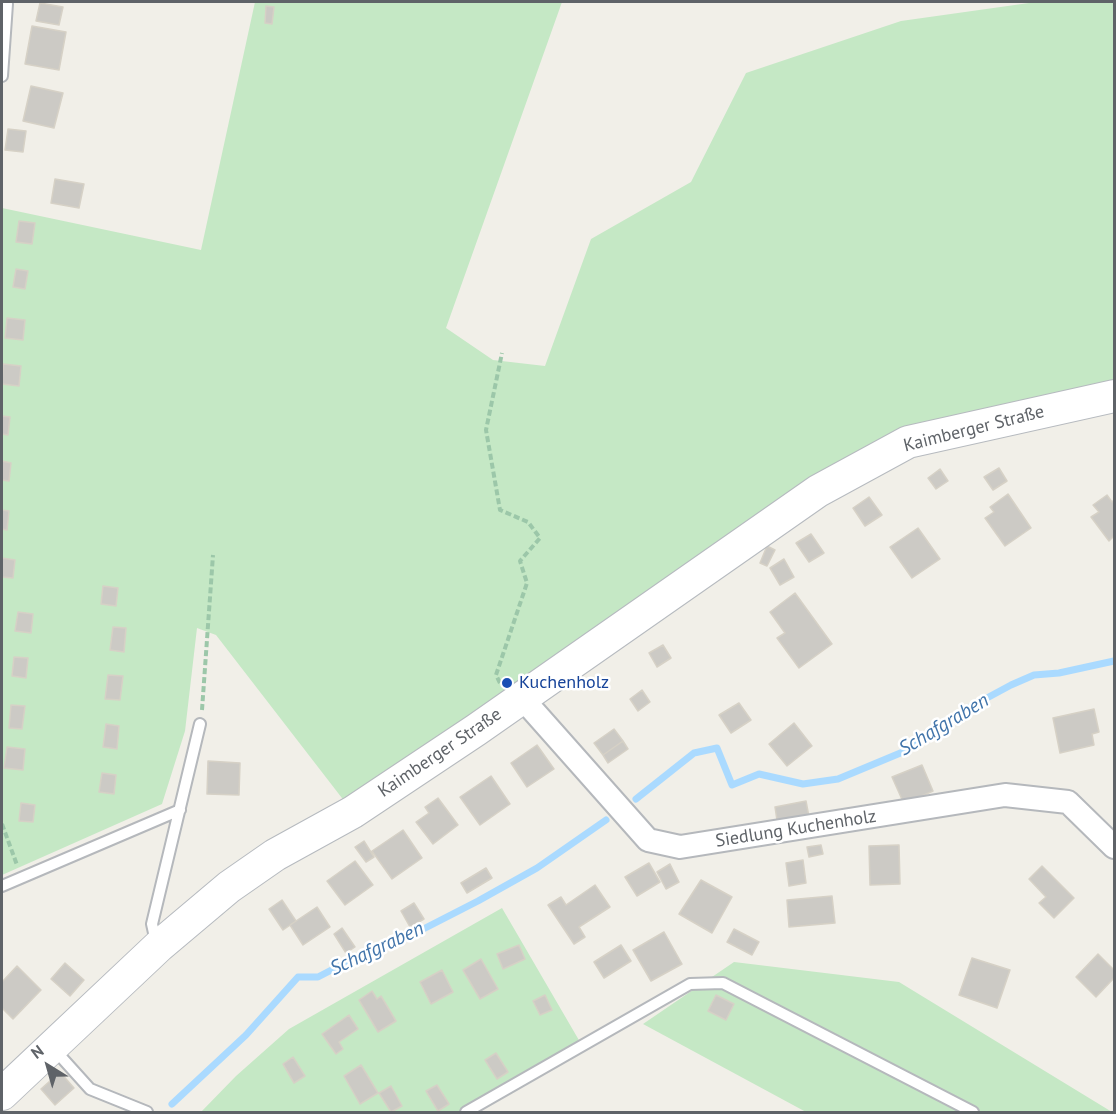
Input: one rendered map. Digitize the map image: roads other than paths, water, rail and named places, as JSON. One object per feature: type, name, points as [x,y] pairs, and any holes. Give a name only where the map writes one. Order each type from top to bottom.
[{"type":"main road","name":"Kaimberger Straße","points":[[2,1094],[159,946],[229,887],[275,855],[353,812],[516,702],[818,491],[908,442],[1114,396]]},
{"type":"street","name":"Siedlung Kuchenholz","points":[[516,702],[648,840],[680,847],[1005,795],[1068,802],[1114,847]]},
{"type":"lane","points":[[2,2],[7,4],[2,76]]},
{"type":"lane","points":[[159,946],[153,938],[152,924],[200,724]]},
{"type":"lane","points":[[2,886],[180,810]]},
{"type":"lane","points":[[466,1113],[690,984],[723,983],[973,1113]]},
{"type":"lane","points":[[53,1048],[90,1089],[147,1113]]},
{"type":"waterway","name":"Schafgraben","points":[[636,799],[694,753],[717,748],[732,785],[759,774],[803,784],[838,779],[910,749],[961,712],[1034,675],[1059,673],[1114,661]]},
{"type":"waterway","name":"Schafgraben","points":[[172,1104],[246,1035],[298,977],[318,977],[366,952],[396,943],[537,868],[606,820]]},
{"type":"place","name":"Kuchenholz","points":[[507,683]]}]
